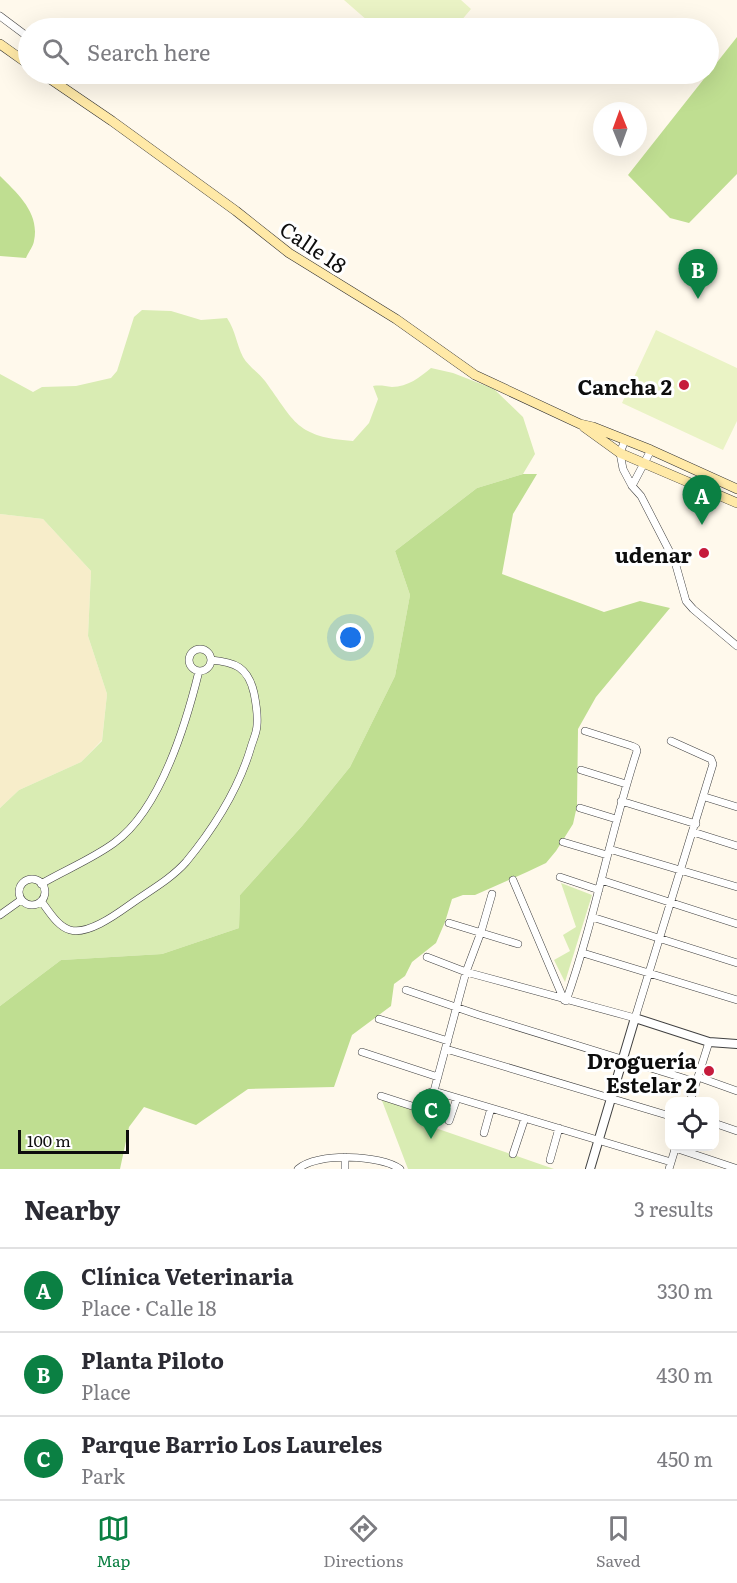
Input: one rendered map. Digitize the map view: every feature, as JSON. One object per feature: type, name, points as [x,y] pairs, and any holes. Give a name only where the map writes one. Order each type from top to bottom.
[{"type":"main road","points":[[0,44],[18,55]]},
{"type":"main road","name":"Calle 18","points":[[60,84],[236,211],[289,253],[396,319],[475,375],[580,424],[651,450],[737,489]]},
{"type":"main road","name":"Calle 18","points":[[580,424],[620,453],[737,503]]},
{"type":"street","points":[[0,16],[18,30]]},
{"type":"street","points":[[625,440],[620,453],[623,469],[632,486],[641,496],[675,562],[687,601],[693,609],[737,646]]},
{"type":"street","points":[[632,486],[651,450]]},
{"type":"street","points":[[203,650],[209,654],[211,660],[209,667],[199,671],[193,669],[189,662],[192,652],[203,650]]},
{"type":"street","points":[[41,901],[60,926],[72,931],[95,926],[114,917],[152,890],[184,864],[199,845],[235,790],[257,725],[252,684],[243,669],[226,662],[211,660]]},
{"type":"street","points":[[41,884],[114,843],[140,819],[156,791],[176,743],[199,671]]},
{"type":"street","points":[[565,1000],[582,953],[616,819],[637,751],[636,748],[585,730]]},
{"type":"street","points":[[590,1169],[670,902],[705,797],[713,761],[671,741]]},
{"type":"street","points":[[581,770],[626,784]]},
{"type":"street","points":[[705,797],[737,807]]},
{"type":"street","points":[[621,801],[737,846]]},
{"type":"street","points":[[580,808],[616,819]]},
{"type":"street","points":[[563,842],[681,870],[737,887]]},
{"type":"street","points":[[560,878],[598,890]]},
{"type":"street","points":[[35,880],[41,884],[45,893],[41,901],[28,905],[21,900],[19,889],[24,882],[35,880]]},
{"type":"street","points":[[513,880],[565,1000]]},
{"type":"street","points":[[601,880],[737,924]]},
{"type":"street","points":[[434,1091],[466,972],[492,894]]},
{"type":"street","points":[[0,915],[21,900]]},
{"type":"street","points":[[592,917],[737,963]]},
{"type":"street","points":[[450,923],[518,945]]},
{"type":"street","points":[[582,953],[737,1000]]},
{"type":"street","points":[[428,957],[466,972],[635,1018],[709,1042],[737,1044]]},
{"type":"street","points":[[406,990],[622,1059],[737,1091]]},
{"type":"street","points":[[379,1019],[448,1041]]},
{"type":"street","points":[[691,1097],[709,1042]]},
{"type":"street","points":[[446,1049],[665,1115]]},
{"type":"street","points":[[362,1052],[438,1077]]},
{"type":"street","points":[[381,1096],[418,1108],[422,1106],[428,1094],[434,1091],[599,1140],[670,1166],[674,1151]]},
{"type":"street","points":[[449,1120],[457,1098]]},
{"type":"street","points":[[484,1133],[490,1108]]},
{"type":"street","points":[[513,1154],[525,1118]]},
{"type":"street","points":[[719,1125],[737,1131]]},
{"type":"street","points":[[550,1160],[559,1128]]},
{"type":"street","points":[[686,1151],[735,1168]]},
{"type":"street","points":[[298,1169],[323,1158],[345,1157],[391,1162],[400,1169]]},
{"type":"street","points":[[345,1157],[345,1169]]},
{"type":"shaded area","points":[[0,514],[43,519],[91,571],[88,636],[107,694],[102,740],[81,762],[19,790],[0,808]]},
{"type":"green space","points":[[344,0],[461,0],[471,9],[463,18],[365,18]]},
{"type":"green space","points":[[737,37],[737,174],[689,223],[670,218],[628,175],[643,156],[647,156],[647,151],[700,84],[719,84],[719,60]]},
{"type":"green space","points":[[0,176],[26,205],[34,222],[34,241],[26,258],[0,256]]},
{"type":"green space","points":[[142,310],[171,311],[201,320],[227,318],[245,360],[265,381],[291,417],[299,425],[319,436],[353,441],[369,423],[378,399],[373,386],[403,385],[418,378],[431,368],[453,373],[494,389],[523,417],[535,454],[523,474],[477,488],[395,551],[410,595],[395,676],[350,767],[302,826],[240,895],[239,928],[162,954],[61,960],[0,1006],[0,808],[19,790],[81,762],[102,741],[107,694],[88,636],[91,571],[43,519],[0,514],[0,374],[33,392],[42,387],[76,386],[111,378],[117,371],[134,317]]},
{"type":"green space","name":"Cancha 2","points":[[656,330],[737,368],[737,421],[723,450],[622,403]]},
{"type":"green space","points":[[523,474],[537,474],[513,514],[502,574],[604,612],[640,601],[670,608],[596,697],[578,729],[577,806],[573,824],[556,851],[546,863],[527,872],[475,895],[463,895],[452,899],[436,943],[412,962],[405,976],[394,984],[391,1006],[352,1035],[334,1087],[248,1089],[196,1125],[144,1107],[129,1127],[120,1169],[0,1169],[0,1006],[61,960],[162,954],[239,928],[240,895],[302,826],[350,767],[395,676],[410,595],[395,551],[477,488]]},
{"type":"green space","points":[[561,883],[592,895],[565,982],[554,960],[570,951],[563,935],[576,927]]},
{"type":"green space","points":[[381,1098],[424,1111],[421,1123],[554,1169],[408,1169]]},
{"type":"place","name":"Planta Piloto","points":[[698,299]]},
{"type":"place","name":"Cancha 2","points":[[684,385]]},
{"type":"place","name":"Clínica Veterinaria","points":[[702,525]]},
{"type":"place","name":"udenar","points":[[704,553]]},
{"type":"place","name":"Droguería Estelar 2","points":[[709,1071]]},
{"type":"place","name":"Parque Barrio Los Laureles","points":[[431,1139]]}]
